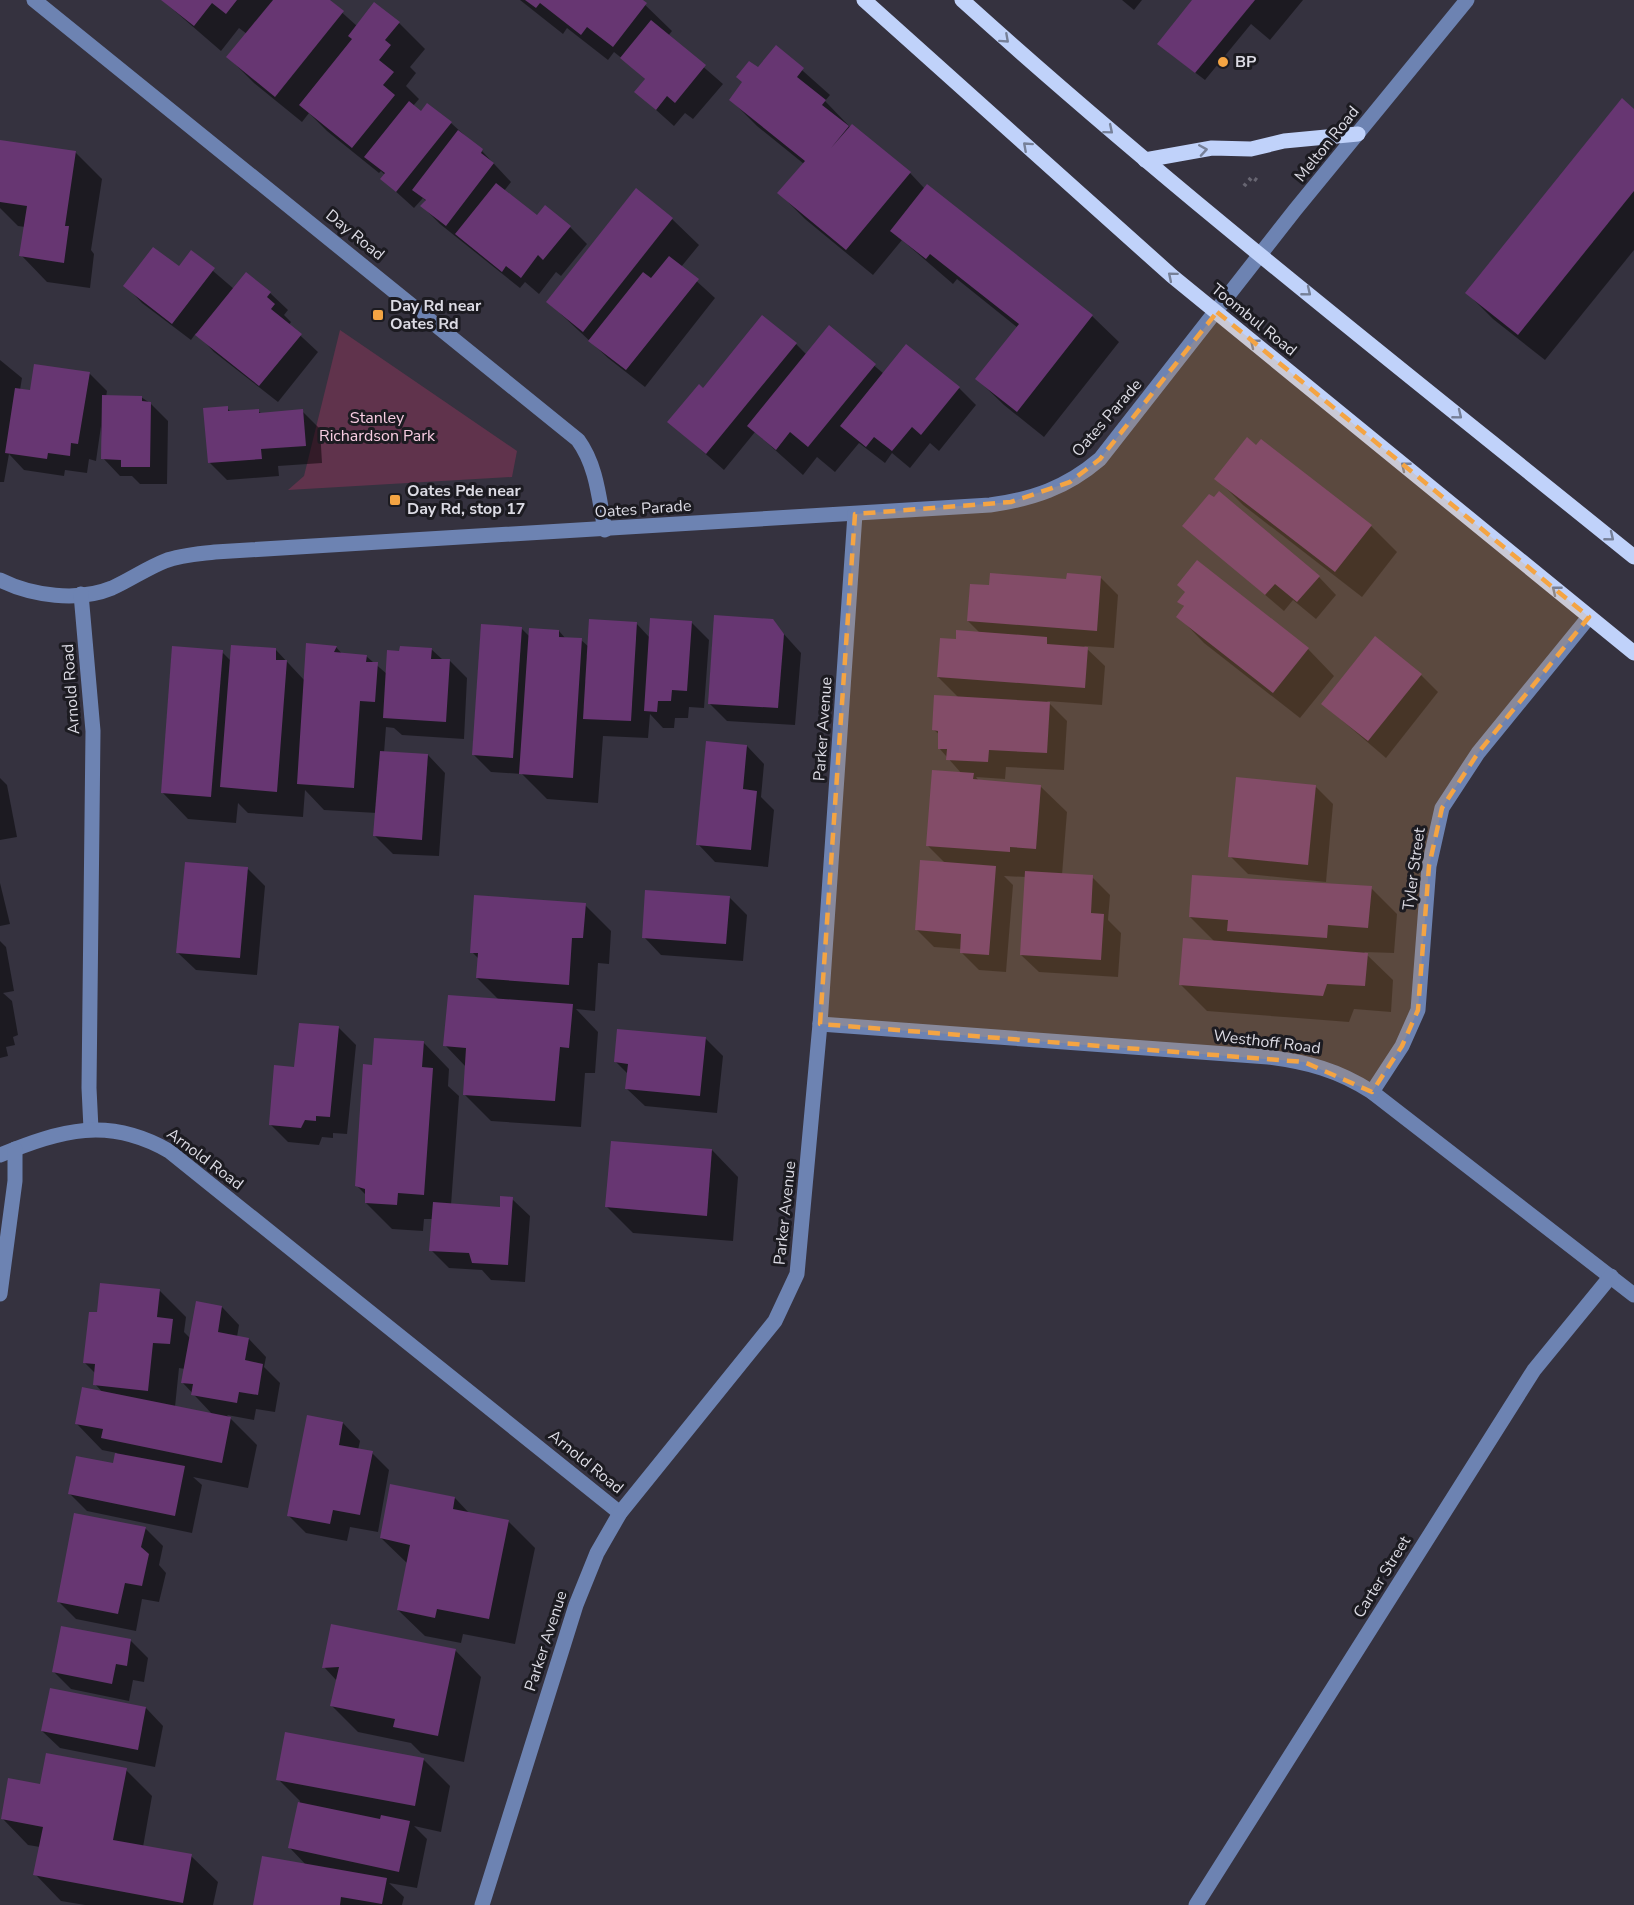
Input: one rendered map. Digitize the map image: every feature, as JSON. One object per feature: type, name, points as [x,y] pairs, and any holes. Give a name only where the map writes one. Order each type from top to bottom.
[{"type":"main road","name":"Toombul Road","points":[[864,0],[1172,276],[1634,653]]},
{"type":"main road","points":[[962,0],[1145,160],[1634,557]]},
{"type":"main road","points":[[1145,160],[1212,148],[1251,148],[1284,141],[1358,134]]},
{"type":"street","name":"Day Road","points":[[34,0],[578,440],[588,454],[594,472],[605,530]]},
{"type":"street","name":"Melton Road","points":[[1217,312],[1467,0]]},
{"type":"street","name":"Oates Parade","points":[[0,580],[31,592],[50,595],[81,594],[111,588],[166,561],[215,552],[855,514],[1011,502],[1032,498],[1070,482],[1100,459],[1217,312]]},
{"type":"street","name":"Parker Avenue","points":[[482,1905],[576,1605],[597,1553],[620,1513],[776,1321],[789,1297],[801,1251],[820,1024],[855,514]]},
{"type":"street","name":"Arnold Road","points":[[81,594],[93,731],[89,1076],[91,1129],[116,1129],[145,1137],[170,1151],[620,1513]]},
{"type":"street","name":"Tyler Street","points":[[1371,1092],[1402,1046],[1418,1010],[1429,866],[1442,808],[1478,753],[1589,617]]},
{"type":"street","name":"Westhoff Road","points":[[820,1024],[1295,1060],[1328,1068],[1371,1092],[1634,1295]]},
{"type":"street","points":[[0,1155],[49,1138],[91,1129]]},
{"type":"street","points":[[0,1294],[15,1181],[15,1149]]},
{"type":"street","name":"Carter Street","points":[[1196,1905],[1534,1370],[1611,1276]]},
{"type":"path","points":[[1244,186],[1252,177],[1259,182]]},
{"type":"highlighted area","points":[[1217,312],[1589,617],[1478,753],[1442,808],[1429,866],[1418,1010],[1402,1046],[1372,1092],[1304,1062],[820,1024],[855,514],[1011,502],[1070,482],[1100,459]]},
{"type":"green space","name":"Stanley Richardson Park","points":[[340,330],[517,451],[512,477],[288,490],[304,476]]},
{"type":"building","points":[[161,0],[237,0],[226,14],[212,3],[194,26]]},
{"type":"building","points":[[273,0],[330,0],[344,11],[275,97],[226,57]]},
{"type":"building","points":[[525,0],[643,0],[647,3],[613,47],[587,27],[581,35],[540,3],[536,8]]},
{"type":"building","points":[[1192,0],[1255,0],[1195,73],[1157,44]]},
{"type":"building","points":[[374,2],[400,22],[385,40],[391,45],[379,60],[394,72],[383,85],[395,95],[352,148],[299,105],[352,39],[348,36]]},
{"type":"building","points":[[651,20],[706,65],[675,103],[667,96],[656,110],[634,92],[645,79],[620,58]]},
{"type":"building","points":[[776,45],[804,68],[797,77],[826,100],[822,105],[849,126],[831,148],[852,124],[911,172],[846,250],[777,193],[805,161],[729,100],[742,82],[736,77],[749,61],[758,67]]},
{"type":"building","points":[[1622,98],[1634,109],[1634,191],[1518,335],[1465,293]]},
{"type":"building","points":[[409,101],[421,111],[427,103],[452,122],[396,192],[380,179],[385,173],[364,157]]},
{"type":"building","points":[[458,130],[483,149],[481,153],[494,163],[446,226],[420,206],[426,200],[412,190]]},
{"type":"building","points":[[0,140],[76,151],[65,226],[69,226],[64,263],[19,256],[27,206],[0,202]]},
{"type":"building","points":[[496,183],[537,215],[545,205],[571,226],[543,260],[538,255],[521,278],[506,266],[502,272],[455,234]]},
{"type":"building","points":[[927,184],[1093,315],[1017,412],[975,379],[1019,324],[930,254],[926,259],[890,231]]},
{"type":"building","points":[[636,188],[673,218],[583,332],[546,302]]},
{"type":"building","points":[[153,247],[179,266],[191,250],[215,268],[172,324],[123,286]]},
{"type":"building","points":[[669,256],[699,279],[626,370],[588,341],[643,272],[651,278]]},
{"type":"building","points":[[246,272],[271,292],[267,297],[275,304],[271,309],[302,334],[259,386],[195,335]]},
{"type":"building","points":[[762,315],[797,343],[706,454],[667,422],[699,384],[703,388]]},
{"type":"building","points":[[829,325],[876,364],[808,447],[790,432],[776,450],[747,426]]},
{"type":"building","points":[[906,344],[960,387],[921,435],[912,427],[892,451],[874,437],[866,447],[840,426]]},
{"type":"building","points":[[34,364],[90,372],[78,444],[71,443],[70,456],[48,453],[47,459],[5,453],[15,388],[30,390]]},
{"type":"building","points":[[102,395],[142,396],[142,401],[151,402],[150,467],[121,467],[121,460],[101,459]]},
{"type":"building","points":[[228,406],[228,411],[259,409],[259,413],[303,409],[306,446],[261,449],[262,459],[208,463],[203,408]]},
{"type":"building","points":[[1247,437],[1256,445],[1261,439],[1372,525],[1335,572],[1214,479]]},
{"type":"building","points":[[1219,491],[1320,576],[1297,602],[1275,584],[1265,595],[1182,526],[1209,494],[1214,497]]},
{"type":"building","points":[[1197,560],[1309,648],[1273,693],[1176,617],[1184,606],[1177,602],[1185,592],[1177,585]]},
{"type":"building","points":[[990,573],[1066,579],[1067,573],[1101,576],[1097,631],[967,621],[970,584],[989,585]]},
{"type":"building","points":[[714,615],[773,619],[784,634],[778,708],[708,704]]},
{"type":"building","points":[[650,618],[692,621],[687,691],[672,690],[671,701],[658,701],[657,712],[644,711]]},
{"type":"building","points":[[589,619],[637,622],[631,721],[583,719]]},
{"type":"building","points":[[481,624],[522,627],[513,758],[472,755]]},
{"type":"building","points":[[529,628],[559,630],[559,637],[582,638],[573,778],[519,774]]},
{"type":"building","points":[[956,630],[1047,637],[1047,644],[1088,647],[1085,688],[937,677],[940,638],[956,639]]},
{"type":"building","points":[[1375,636],[1422,674],[1368,741],[1321,704]]},
{"type":"building","points":[[306,643],[337,646],[334,652],[367,655],[366,662],[378,662],[375,702],[360,701],[354,788],[297,784]]},
{"type":"building","points":[[231,645],[276,648],[276,660],[287,660],[277,792],[220,787]]},
{"type":"building","points":[[172,646],[223,650],[211,797],[161,793]]},
{"type":"building","points":[[400,646],[432,648],[431,659],[450,659],[446,722],[383,718],[387,650],[399,651]]},
{"type":"building","points":[[934,695],[1050,702],[1047,753],[989,750],[988,762],[946,760],[947,749],[938,749],[938,731],[932,730]]},
{"type":"building","points":[[706,741],[747,745],[743,789],[757,791],[751,850],[696,845]]},
{"type":"building","points":[[380,751],[428,754],[422,840],[373,836]]},
{"type":"building","points":[[932,770],[974,773],[973,779],[1041,785],[1036,849],[1010,847],[1010,852],[926,846]]},
{"type":"building","points":[[1236,777],[1316,785],[1308,865],[1228,857]]},
{"type":"building","points":[[920,860],[996,866],[989,955],[960,953],[961,934],[915,930]]},
{"type":"building","points":[[185,862],[248,867],[240,958],[176,953]]},
{"type":"building","points":[[1025,871],[1093,875],[1091,913],[1104,914],[1101,960],[1020,955]]},
{"type":"building","points":[[1192,875],[1372,886],[1368,928],[1328,925],[1327,938],[1227,931],[1228,920],[1189,917]]},
{"type":"building","points":[[645,890],[730,896],[726,944],[642,938]]},
{"type":"building","points":[[474,895],[586,903],[583,938],[572,938],[569,985],[476,978],[478,953],[470,953]]},
{"type":"building","points":[[1183,938],[1368,953],[1365,986],[1327,984],[1323,996],[1179,985]]},
{"type":"building","points":[[448,995],[573,1004],[569,1048],[560,1047],[555,1101],[463,1095],[466,1048],[443,1046]]},
{"type":"building","points":[[299,1023],[339,1026],[330,1117],[316,1116],[316,1121],[305,1120],[301,1128],[269,1125],[274,1065],[294,1067]]},
{"type":"building","points":[[617,1029],[706,1037],[700,1096],[625,1089],[628,1064],[614,1062]]},
{"type":"building","points":[[374,1038],[424,1041],[422,1067],[433,1068],[424,1195],[398,1193],[397,1205],[365,1203],[365,1189],[355,1186],[363,1064],[372,1065]]},
{"type":"building","points":[[611,1141],[712,1149],[707,1216],[605,1207]]},
{"type":"building","points":[[500,1196],[513,1197],[508,1265],[472,1263],[469,1253],[429,1251],[433,1202],[500,1207]]},
{"type":"building","points":[[100,1283],[160,1289],[157,1317],[173,1319],[170,1344],[153,1343],[148,1391],[93,1385],[95,1364],[83,1363],[89,1312],[97,1312]]},
{"type":"building","points":[[196,1301],[222,1306],[218,1332],[249,1338],[245,1360],[263,1364],[258,1395],[239,1392],[237,1403],[191,1395],[193,1384],[181,1383]]},
{"type":"building","points":[[82,1387],[231,1417],[222,1463],[101,1438],[103,1429],[75,1424]]},
{"type":"building","points":[[307,1415],[343,1422],[339,1445],[373,1451],[360,1515],[333,1510],[330,1524],[287,1516]]},
{"type":"building","points":[[115,1453],[185,1466],[175,1516],[68,1494],[76,1456],[113,1463]]},
{"type":"building","points":[[390,1484],[455,1497],[453,1509],[509,1520],[489,1619],[437,1609],[435,1618],[397,1610],[410,1545],[380,1538]]},
{"type":"building","points":[[74,1513],[146,1527],[141,1547],[149,1554],[142,1586],[125,1583],[118,1614],[57,1602]]},
{"type":"building","points":[[331,1624],[456,1649],[438,1736],[393,1727],[395,1719],[330,1706],[339,1667],[322,1668]]},
{"type":"building","points":[[61,1626],[131,1639],[127,1666],[116,1664],[112,1684],[52,1672]]},
{"type":"building","points":[[50,1688],[146,1707],[138,1750],[41,1731]]},
{"type":"building","points":[[285,1732],[424,1758],[415,1806],[276,1780]]},
{"type":"building","points":[[46,1753],[127,1768],[113,1840],[192,1854],[183,1903],[33,1875],[43,1827],[1,1819],[8,1778],[40,1784]]},
{"type":"building","points":[[298,1802],[380,1819],[381,1815],[410,1821],[399,1872],[288,1848]]},
{"type":"building","points":[[262,1856],[387,1878],[382,1904],[341,1897],[340,1905],[253,1905]]},
{"type":"place","name":"BP","points":[[1223,62]]},
{"type":"place","name":"Day Rd near Oates Rd","points":[[378,315]]},
{"type":"place","name":"Oates Pde near Day Rd, stop 17","points":[[395,500]]}]
